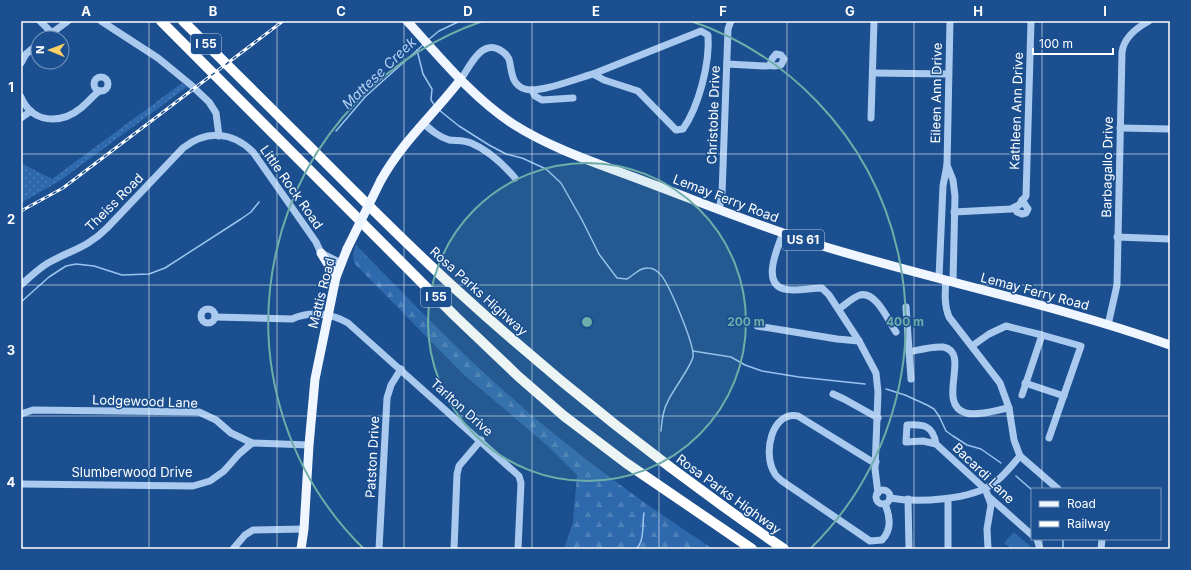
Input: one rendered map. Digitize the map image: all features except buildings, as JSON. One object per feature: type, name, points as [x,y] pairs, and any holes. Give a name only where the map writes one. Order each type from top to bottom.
[{"type":"highway","name":"I 55","points":[[161,21],[445,306],[519,377],[626,464],[752,549]]},
{"type":"highway","name":"Rosa Parks Highway","points":[[183,21],[416,252],[499,328],[573,391],[644,447],[718,503],[784,549]]},
{"type":"main road","name":"Lemay Ferry Road","points":[[407,21],[471,89],[502,116],[538,138],[719,210],[783,233],[841,251],[1108,324],[1170,345]]},
{"type":"main road","name":"Mattis Road","points":[[301,549],[304,529],[315,379],[336,277],[347,249],[381,180],[397,154],[461,79]]},
{"type":"main road","points":[[321,253],[336,277]]},
{"type":"street","points":[[40,21],[50,30]]},
{"type":"street","points":[[55,30],[68,21]]},
{"type":"street","points":[[101,21],[158,58],[186,80],[209,102],[216,113],[219,136]]},
{"type":"street","name":"Christoble Drive","points":[[719,210],[722,194],[728,30],[731,21]]},
{"type":"street","points":[[871,118],[874,21]]},
{"type":"street","name":"Eileen Ann Drive","points":[[946,280],[943,186],[947,165],[950,21]]},
{"type":"street","name":"Kathleen Ann Drive","points":[[954,212],[1011,210],[1014,208],[1017,212],[1022,214],[1026,213],[1028,209],[1022,200],[1026,196],[1031,21]]},
{"type":"street","name":"Barbagallo Drive","points":[[1108,324],[1117,285],[1122,46],[1132,32],[1149,21]]},
{"type":"street","points":[[461,79],[483,49],[495,48],[501,51],[508,57],[513,79],[526,90],[536,91],[593,74],[701,30],[708,35],[705,72],[700,92],[683,129],[676,130],[638,91],[604,80],[593,74]]},
{"type":"street","points":[[21,63],[26,54],[30,51]]},
{"type":"street","points":[[727,64],[770,65]]},
{"type":"street","points":[[872,73],[948,74]]},
{"type":"street","points":[[532,90],[535,96],[542,100],[572,98]]},
{"type":"street","points":[[22,101],[31,111],[40,117],[47,119],[59,119],[80,109],[99,91]]},
{"type":"street","points":[[21,118],[31,111]]},
{"type":"street","points":[[423,123],[437,135],[444,138],[462,141],[477,146],[506,167],[515,178]]},
{"type":"street","points":[[1120,128],[1170,129]]},
{"type":"street","name":"Little Rock Road","points":[[219,136],[238,140],[253,152],[316,242],[321,253]]},
{"type":"street","name":"Theiss Road","points":[[21,285],[48,263],[79,249],[99,236],[175,156],[190,143],[202,137],[219,136]]},
{"type":"street","name":"Eileen Ann Drive","points":[[946,280],[955,196],[953,180],[947,165]]},
{"type":"street","points":[[1014,208],[1019,205],[1022,200]]},
{"type":"street","points":[[783,233],[772,266],[772,275],[776,284],[783,289],[792,290],[822,288],[829,294],[859,341],[876,373],[878,382],[876,462],[878,493],[876,496],[876,501],[880,504],[885,504]]},
{"type":"street","points":[[1117,237],[1170,239]]},
{"type":"street","points":[[321,253],[341,263]]},
{"type":"street","points":[[946,280],[946,311],[949,317],[1000,383],[1009,408],[1014,440],[1020,456],[1057,488]]},
{"type":"street","points":[[838,309],[859,295],[868,295],[875,300],[896,332]]},
{"type":"street","points":[[906,307],[911,379]]},
{"type":"street","name":"Tarlton Drive","points":[[215,317],[292,319],[301,315],[310,314],[328,316],[348,323],[516,471],[521,479],[518,549]]},
{"type":"street","points":[[757,326],[837,339],[859,341]]},
{"type":"street","points":[[972,346],[989,334],[1006,326],[1042,334],[1081,346],[1049,438]]},
{"type":"street","points":[[1022,395],[1042,334]]},
{"type":"street","points":[[909,352],[943,347],[948,349],[953,355],[955,362],[952,392],[953,400],[961,411],[966,413],[977,413],[1009,408]]},
{"type":"street","name":"Patston Drive","points":[[379,549],[387,398],[391,385],[401,369]]},
{"type":"street","points":[[1025,384],[1064,396]]},
{"type":"street","points":[[833,394],[878,418]]},
{"type":"street","name":"Lodgewood Lane","points":[[21,414],[33,410],[198,412],[216,420],[231,433],[252,443],[309,445]]},
{"type":"street","points":[[876,462],[871,461],[798,416],[790,415],[780,420],[774,429],[771,440],[770,462],[774,473],[782,481],[870,541],[882,540],[887,534],[888,511],[885,504]]},
{"type":"street","points":[[454,549],[457,474],[459,466],[481,440]]},
{"type":"street","name":"Slumberwood Drive","points":[[21,484],[193,486],[210,481],[224,471],[239,454],[252,443]]},
{"type":"street","name":"Bacardi Lane","points":[[936,444],[1031,535]]},
{"type":"street","points":[[890,498],[908,500],[948,499],[987,492],[1020,456]]},
{"type":"street","points":[[878,493],[880,491],[885,491],[889,494],[890,498]]},
{"type":"street","points":[[987,492],[990,505],[987,529],[988,549]]},
{"type":"street","points":[[885,504],[890,498]]},
{"type":"street","points":[[948,499],[948,549]]},
{"type":"street","points":[[908,500],[909,549]]},
{"type":"street","points":[[233,549],[245,535],[253,530],[304,529]]},
{"type":"green space","points":[[182,83],[187,87],[61,180],[21,203],[21,163],[52,179]]},
{"type":"green space","points":[[356,245],[452,342],[536,419],[610,477],[713,549],[564,549],[573,522],[577,475],[549,447],[462,373],[354,263],[353,254]]},
{"type":"green space","points":[[1014,532],[1033,549],[1012,549],[1004,543]]},
{"type":"green space","points":[[1015,537],[1030,549],[1015,549],[1009,544]]},
{"type":"waterway","name":"Mattese Creek","points":[[428,40],[439,31],[460,21]]},
{"type":"waterway","name":"Mattese Creek","points":[[336,131],[365,97],[424,44]]},
{"type":"waterway","points":[[417,50],[423,74],[432,89],[431,100],[435,106]]},
{"type":"waterway","points":[[439,110],[459,126],[489,145],[506,154],[522,158],[546,169],[561,183],[599,254],[617,278],[627,279],[645,268],[656,271],[663,278],[674,300],[690,340],[693,357],[665,407],[661,431]]},
{"type":"waterway","points":[[21,302],[49,277],[66,266],[76,264],[94,266],[122,275],[149,274],[165,268],[251,212],[259,202]]},
{"type":"waterway","points":[[693,351],[731,357],[745,365],[762,371],[799,377],[865,384]]},
{"type":"waterway","points":[[886,389],[905,395],[934,409],[946,431],[967,445],[981,449],[1001,463]]},
{"type":"waterway","points":[[1016,476],[1031,489]]},
{"type":"waterway","points":[[636,549],[641,542],[644,513]]},
{"type":"waterway","points":[[1063,540],[1063,549]]},
{"type":"railway","points":[[21,211],[63,188],[283,21]]}]
